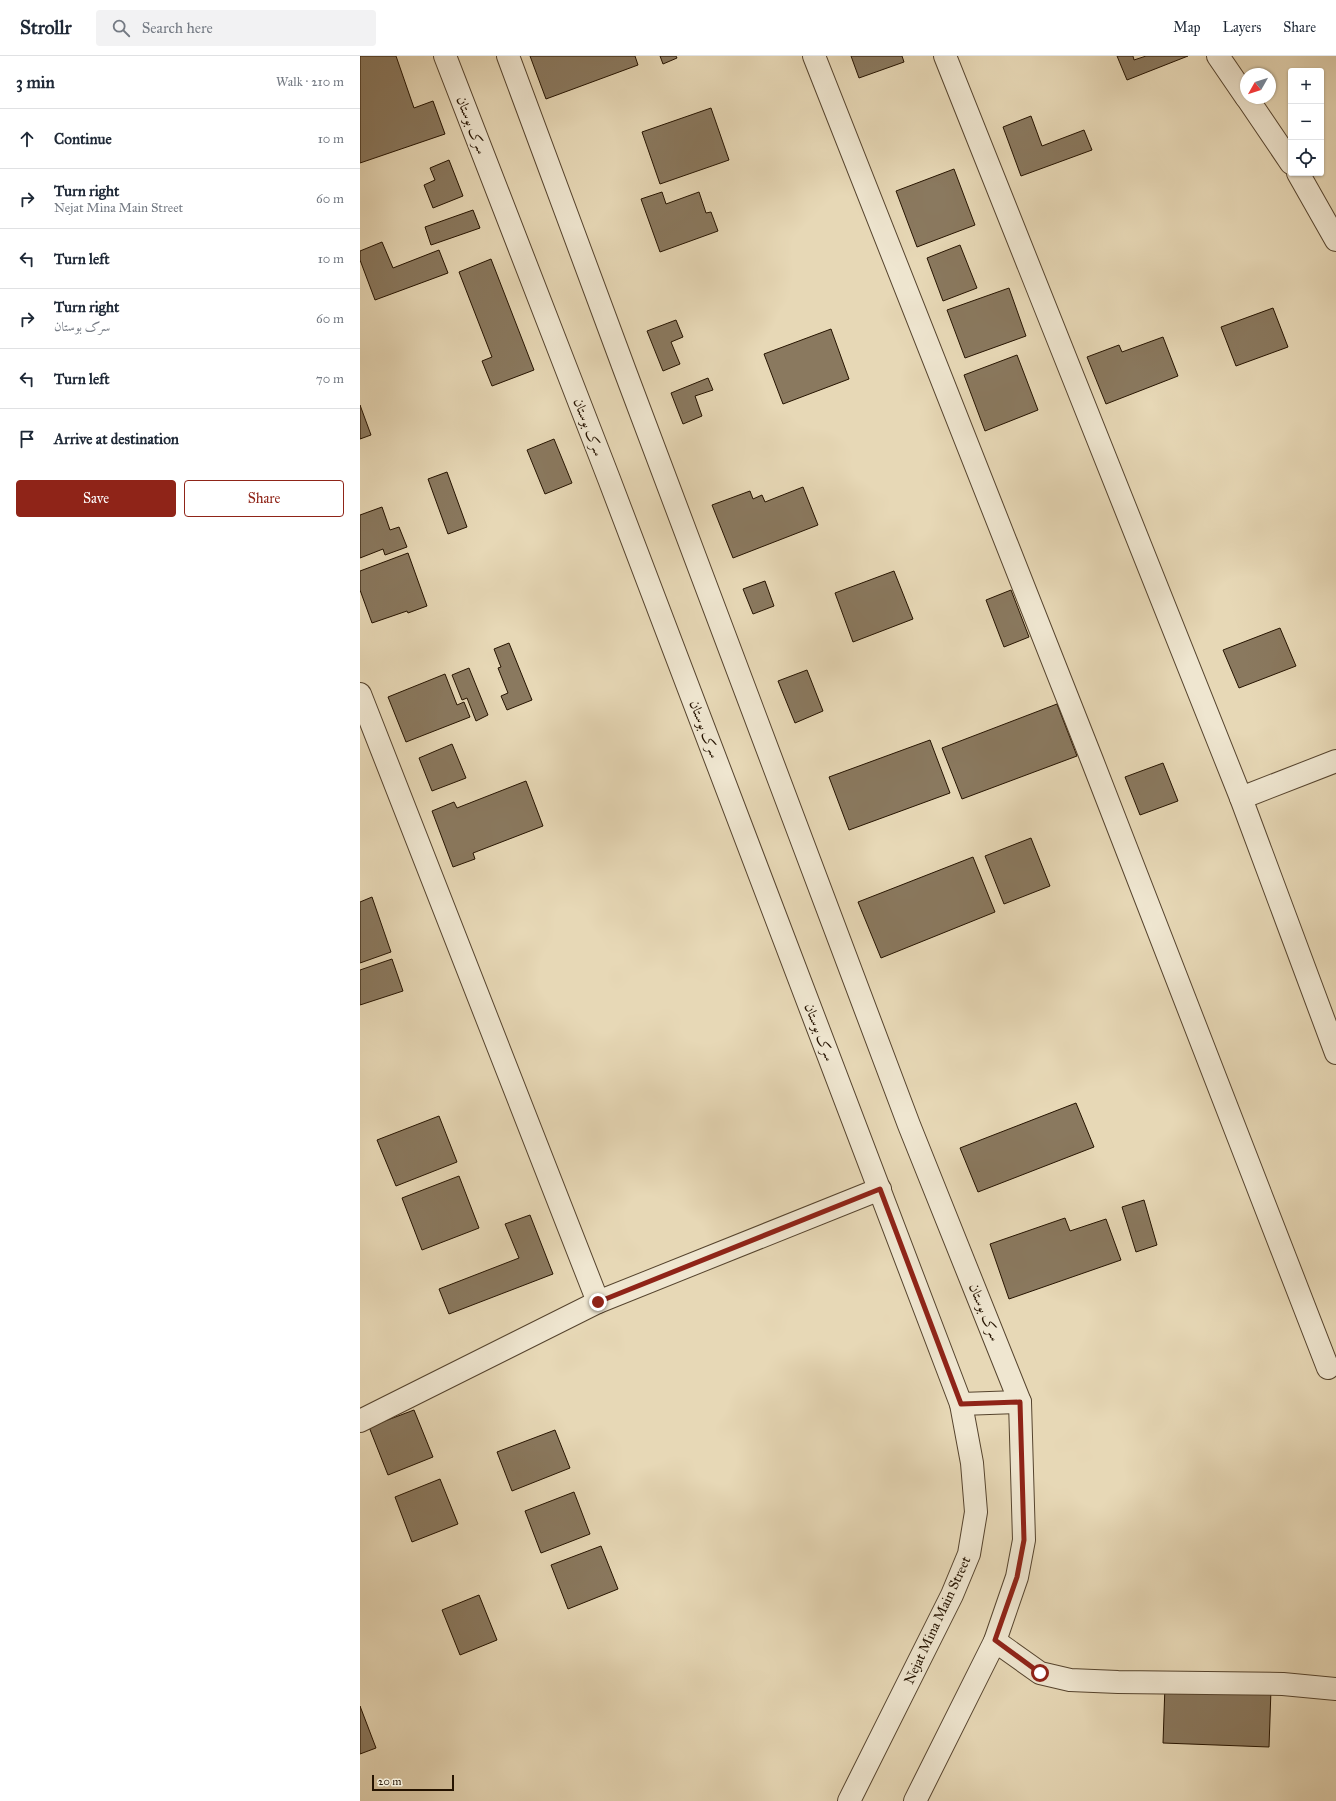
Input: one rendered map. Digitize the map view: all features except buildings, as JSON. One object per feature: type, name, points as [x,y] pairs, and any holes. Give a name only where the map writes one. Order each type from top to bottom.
[{"type":"street","name":"سرک بوستان","points":[[445,56],[606,472],[961,1404]]},
{"type":"street","name":"سرک بوستان","points":[[508,56],[630,386],[909,1125],[1020,1402]]},
{"type":"street","points":[[814,56],[1098,774],[1328,1368]]},
{"type":"street","points":[[945,56],[1241,798],[1336,1054]]},
{"type":"street","points":[[1218,56],[1240,89]]},
{"type":"street","points":[[1250,104],[1288,159]]},
{"type":"street","points":[[1300,176],[1336,240]]},
{"type":"street","points":[[360,694],[598,1302]]},
{"type":"street","points":[[1241,798],[1336,761]]},
{"type":"street","points":[[360,1421],[598,1302],[880,1189]]},
{"type":"street","points":[[914,1801],[995,1640],[1017,1577],[1024,1540],[1020,1402],[961,1404]]},
{"type":"street","name":"Nejat Mina Main Street","points":[[849,1801],[952,1594],[969,1554],[976,1512],[972,1463],[961,1404]]},
{"type":"street","points":[[995,1640],[1040,1673],[1070,1680],[1283,1684],[1336,1689]]},
{"type":"route","points":[[598,1302],[880,1189],[925,1305],[961,1404],[1020,1402],[1024,1540],[1017,1577],[995,1640],[1040,1673]]}]
